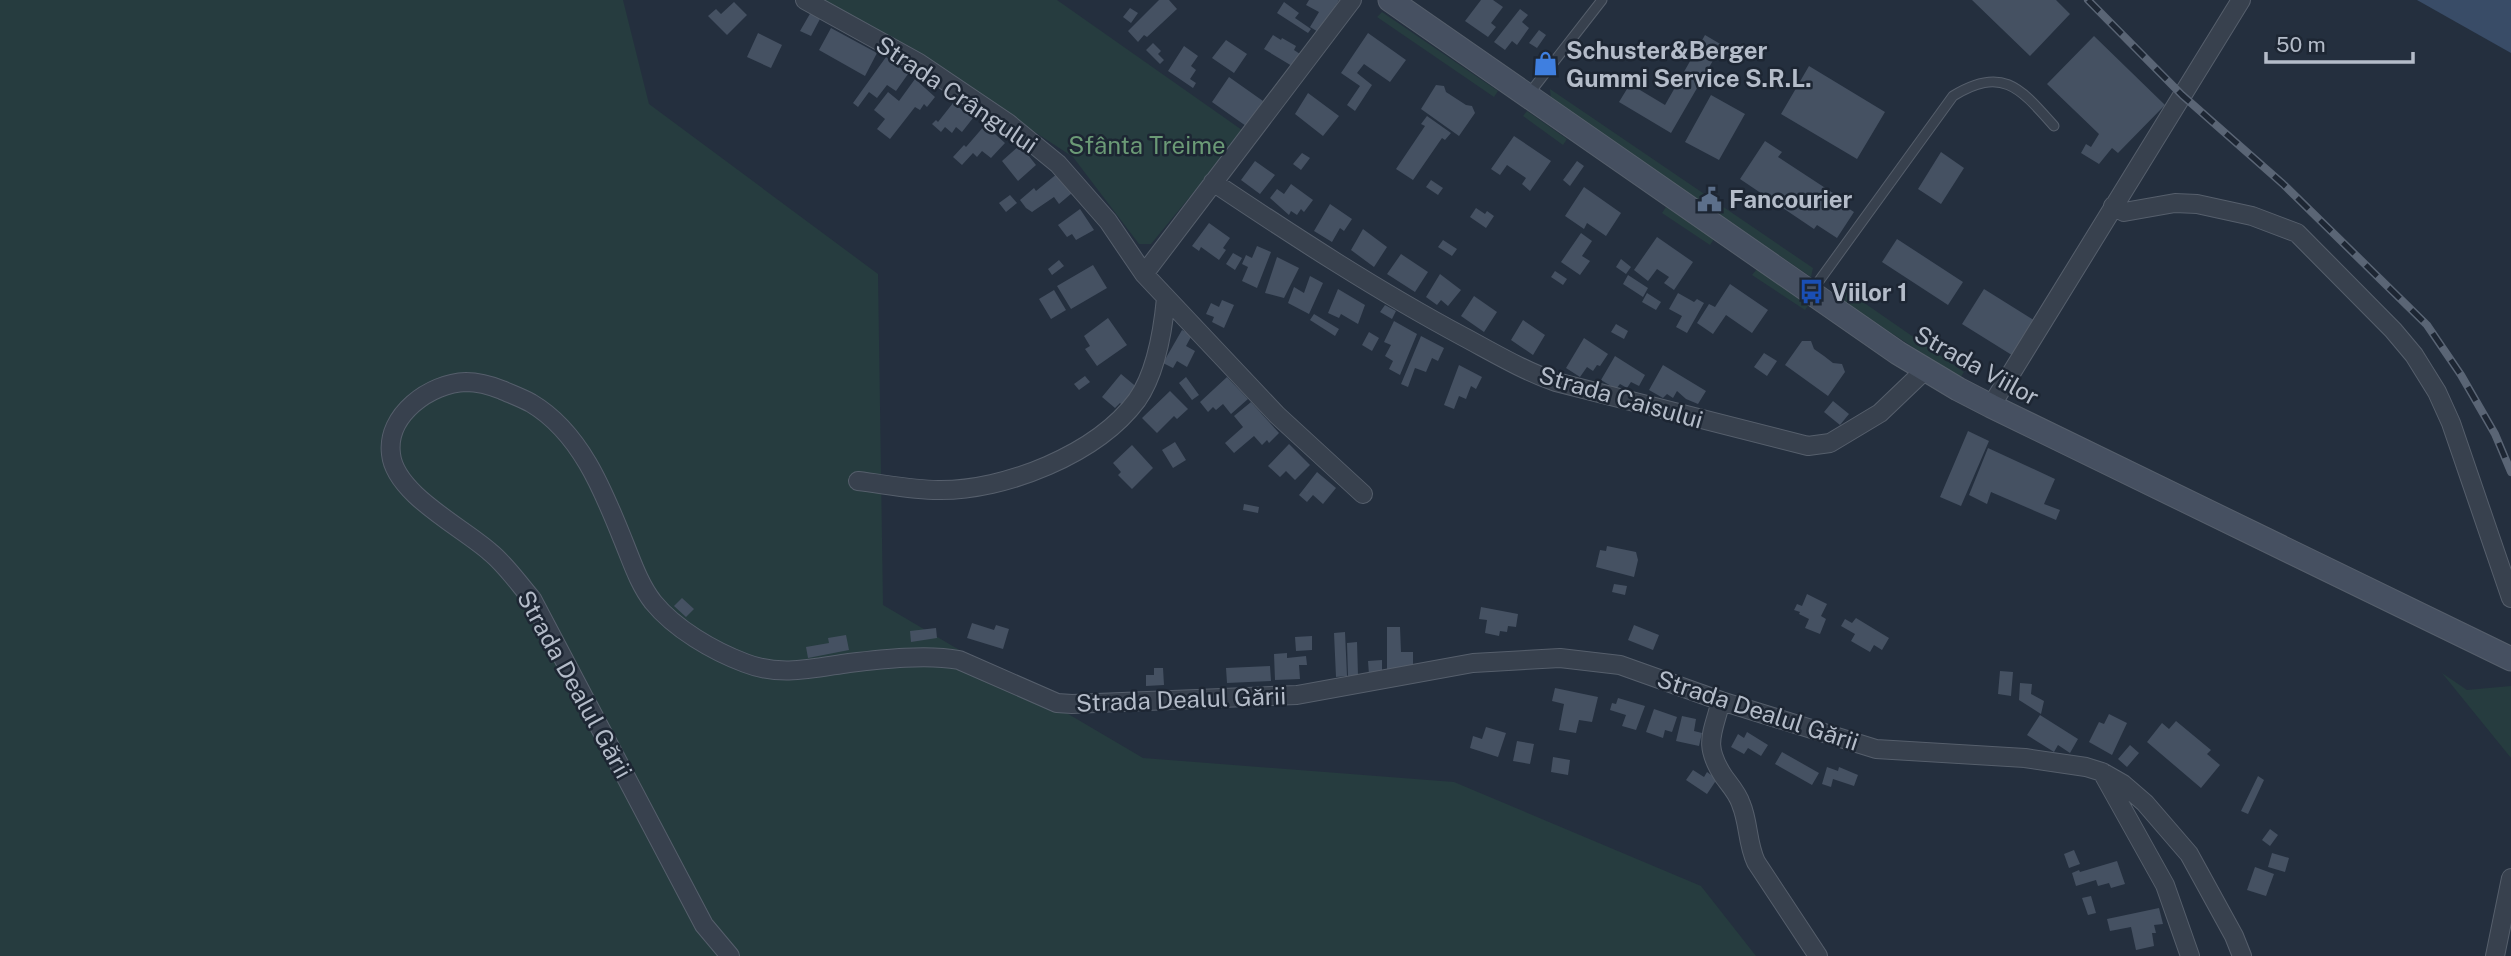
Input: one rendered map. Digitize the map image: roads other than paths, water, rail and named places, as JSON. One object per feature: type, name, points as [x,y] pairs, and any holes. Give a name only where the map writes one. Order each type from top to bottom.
[{"type":"street","name":"Strada Crângului","points":[[805,0],[919,64],[1008,123],[1048,155],[1108,221],[1144,274],[1166,298],[1277,415],[1363,494]]},
{"type":"street","points":[[1144,274],[1352,0]]},
{"type":"street","name":"Strada Viilor","points":[[1390,0],[1926,370],[1991,406],[2511,659]]},
{"type":"street","points":[[1991,406],[2241,0]]},
{"type":"street","name":"Strada Caisului","points":[[1213,182],[1421,314],[1534,374],[1556,382],[1808,446],[1830,443],[1880,413],[1926,370]]},
{"type":"street","points":[[2113,206],[2124,212],[2175,203],[2197,204],[2252,216],[2297,233],[2393,330],[2414,355],[2437,391],[2451,423],[2511,598]]},
{"type":"street","points":[[858,481],[939,490],[989,484],[1032,471],[1081,451],[1113,428],[1139,398],[1154,363],[1163,330],[1166,298]]},
{"type":"street","name":"Strada Dealul Gării","points":[[730,956],[704,925],[532,599],[492,553],[409,489],[396,472],[390,455],[391,437],[398,421],[414,401],[447,385],[468,382],[495,387],[531,403],[562,427],[600,482],[640,582],[654,603],[701,640],[745,663],[770,670],[792,671],[852,663],[942,657],[960,660],[1057,703],[1072,704],[1297,695],[1473,663],[1560,657],[1620,665],[1721,701],[1876,749],[2025,758],[2102,772],[2123,784],[2145,803],[2189,854],[2234,936],[2242,956]]},
{"type":"street","points":[[1721,701],[1710,740],[1713,761],[1741,802],[1751,851],[1760,870],[1818,956]]},
{"type":"street","points":[[2102,772],[2165,885],[2190,956]]},
{"type":"street","points":[[2495,956],[2511,878]]},
{"type":"lane","points":[[1527,96],[1602,0]]},
{"type":"lane","points":[[1811,292],[1953,96],[1984,81],[2000,81],[2026,95],[2054,126]]},
{"type":"water","points":[[2417,0],[2511,0],[2511,53]]},
{"type":"railway","points":[[2088,0],[2182,95],[2283,184],[2427,325],[2461,375],[2495,434],[2511,472]]},
{"type":"place","name":"Schuster&Berger Gummi Service S.R.L.","points":[[1546,64]]},
{"type":"place","name":"Fancourier","points":[[1709,199]]},
{"type":"place","name":"Viilor 1","points":[[1811,292]]},
{"type":"park label","name":"Sfânta Treime","points":[[1147,145]]}]
